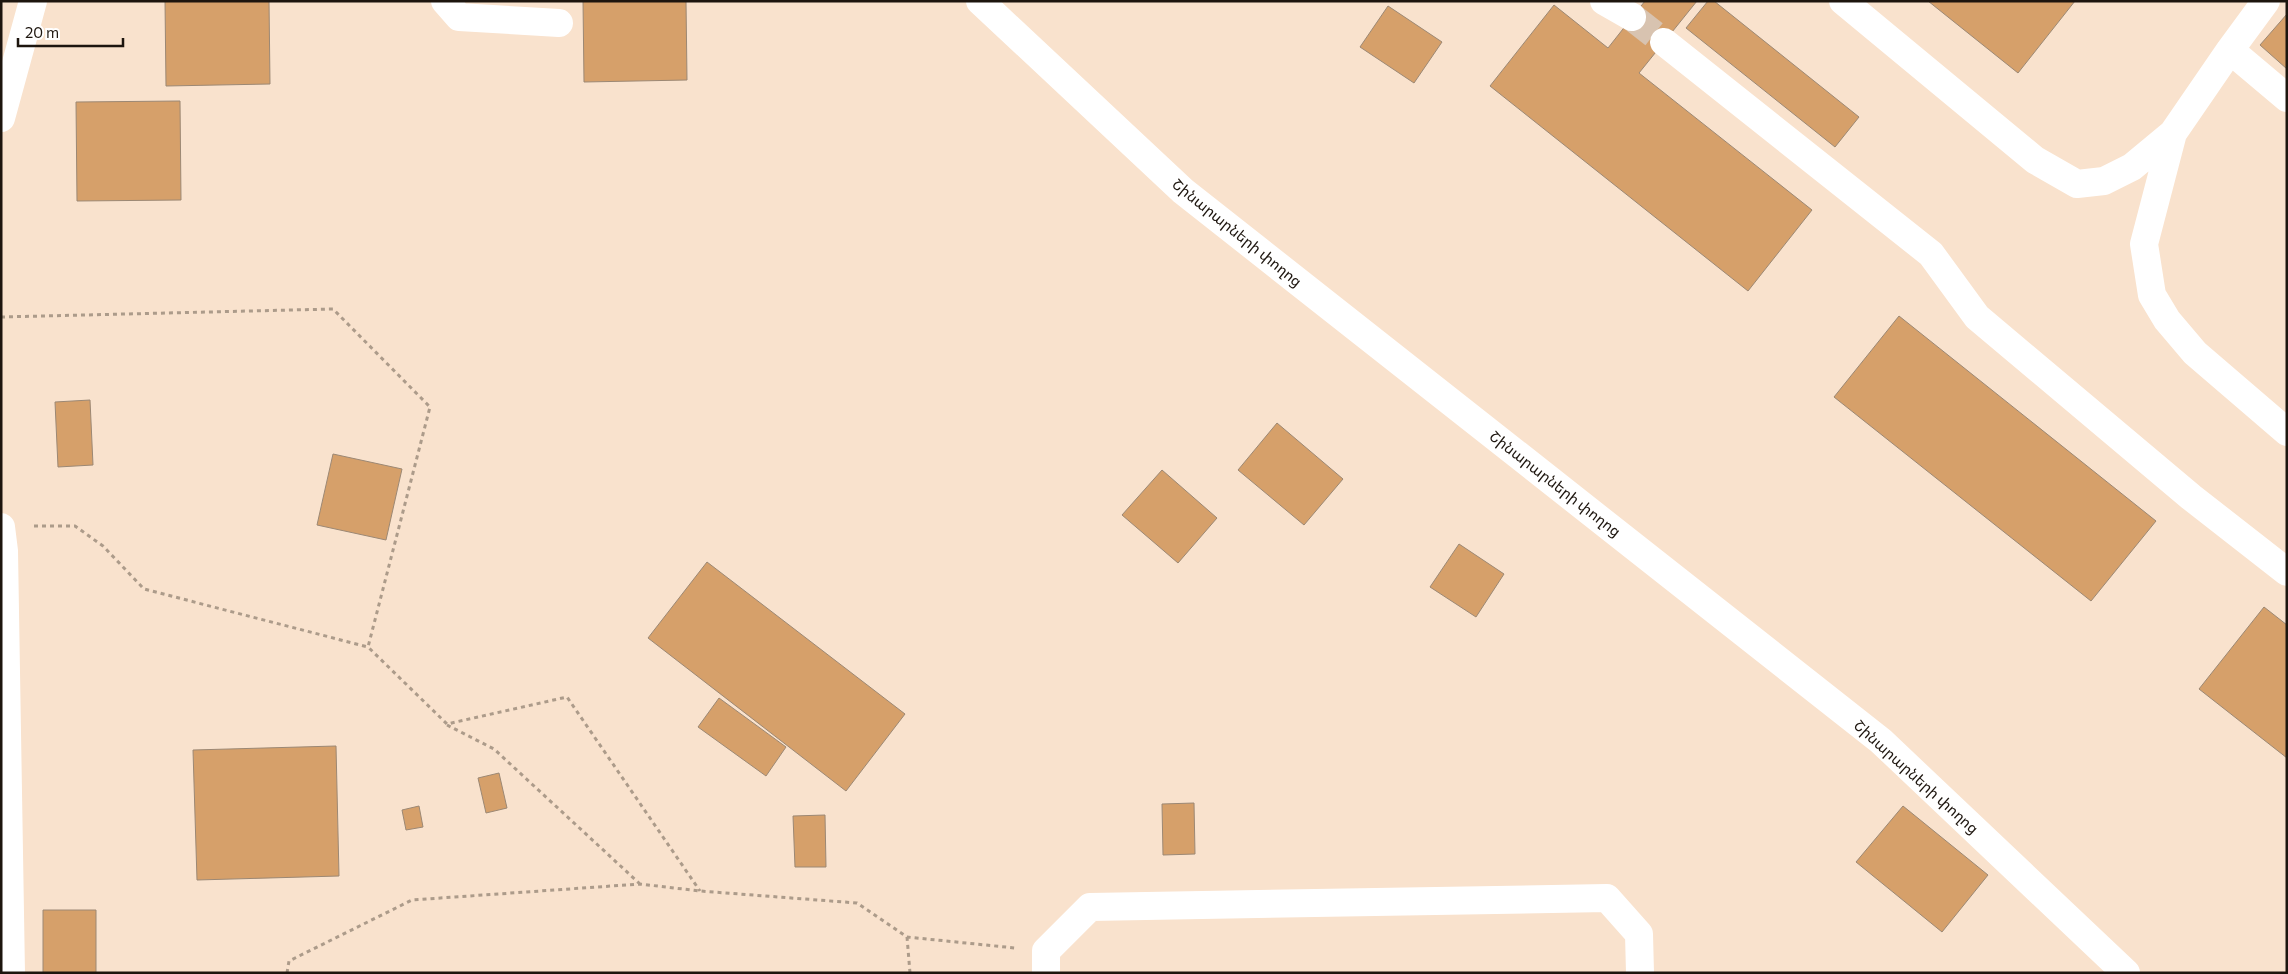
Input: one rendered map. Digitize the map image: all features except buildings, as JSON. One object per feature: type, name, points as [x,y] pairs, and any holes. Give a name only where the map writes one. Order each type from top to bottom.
[{"type":"street","points":[[1,118],[33,1]]},
{"type":"street","points":[[445,1],[459,17],[559,23]]},
{"type":"street","name":"Շինարարների փողոց","points":[[980,1],[1183,191],[1881,741],[2126,973]]},
{"type":"street","points":[[1604,1],[1632,17]]},
{"type":"street","points":[[1843,1],[2035,160],[2077,184],[2104,181],[2132,167],[2173,134],[2266,1]]},
{"type":"street","points":[[1664,42],[1931,254],[1977,317],[2191,496],[2287,572]]},
{"type":"street","points":[[2230,50],[2287,98]]},
{"type":"street","points":[[2173,134],[2144,244],[2152,295],[2167,320],[2195,352],[2287,432]]},
{"type":"street","points":[[1,527],[4,550],[11,973]]},
{"type":"street","points":[[1046,962],[1090,908],[1607,898],[1639,934],[1640,973]]},
{"type":"path","points":[[1,316],[333,309],[430,407],[368,647]]},
{"type":"path","points":[[29,526],[75,526],[103,546],[144,589],[368,647],[447,724],[494,749],[640,884]]},
{"type":"path","points":[[447,724],[567,697],[700,891]]},
{"type":"path","points":[[288,973],[289,960],[412,900],[640,884],[700,891],[857,903],[907,937],[1046,962]]},
{"type":"path","points":[[907,937],[910,973]]},
{"type":"tunnel","points":[[1632,17],[1664,42]]}]
